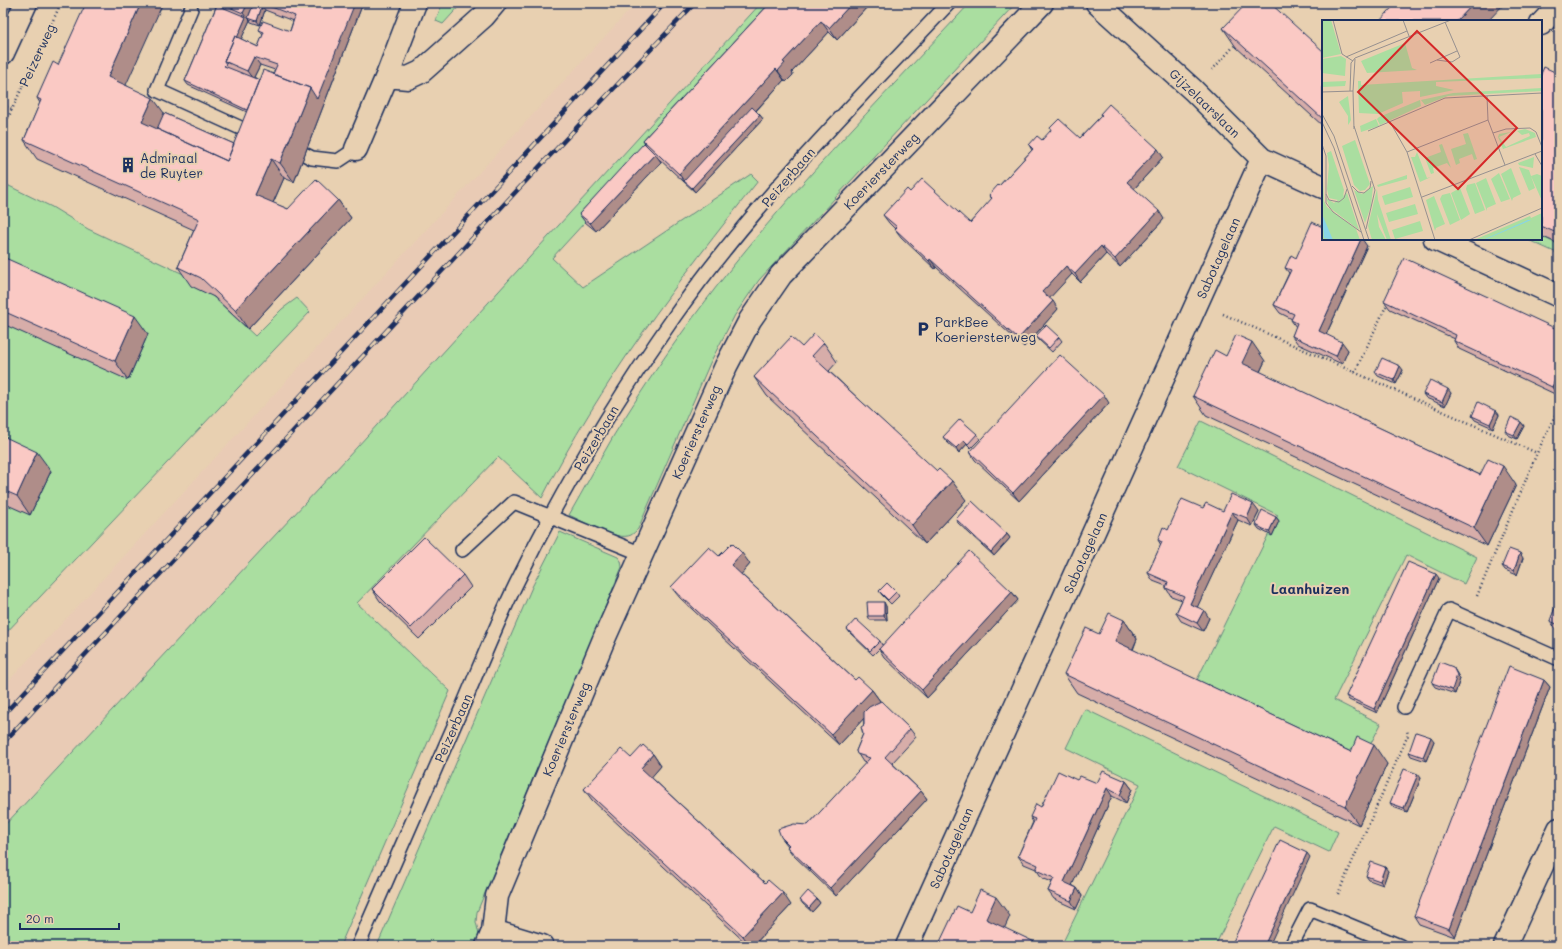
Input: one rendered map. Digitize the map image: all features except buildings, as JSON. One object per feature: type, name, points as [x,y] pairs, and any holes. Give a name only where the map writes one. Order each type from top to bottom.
[{"type":"street","points":[[3,53],[26,3]]},
{"type":"street","points":[[356,150],[387,76],[415,3]]},
{"type":"street","points":[[387,76],[408,78],[421,72],[484,16],[495,3]]},
{"type":"street","name":"Koeriersterweg","points":[[490,938],[496,896],[604,639],[726,366],[750,320],[781,276],[1042,3]]},
{"type":"street","name":"Gijzelaarslaan","points":[[1097,3],[1193,90],[1262,159],[1322,187]]},
{"type":"street","points":[[1542,23],[1559,5]]},
{"type":"street","name":"Sabotagelaan","points":[[907,946],[1262,159]]},
{"type":"street","points":[[1437,240],[1559,296]]},
{"type":"street","points":[[1505,946],[1559,829]]},
{"type":"street","points":[[490,938],[542,946]]},
{"type":"lane","name":"Peizerbaan","points":[[358,946],[516,585],[578,466],[629,384],[675,316],[713,265],[800,163],[949,3]]},
{"type":"lane","points":[[191,9],[157,90],[258,136]]},
{"type":"lane","points":[[304,154],[312,158],[338,161],[356,150]]},
{"type":"lane","points":[[462,550],[514,502],[550,518],[642,554]]},
{"type":"lane","points":[[1404,707],[1449,610],[1559,659]]},
{"type":"lane","points":[[1291,946],[1310,909],[1400,946]]},
{"type":"path","name":"Peizerweg","points":[[3,129],[61,3]]},
{"type":"path","points":[[1193,90],[1236,44]]},
{"type":"path","points":[[3,105],[12,109]]},
{"type":"path","points":[[1354,372],[1391,295]]},
{"type":"path","points":[[1198,303],[1537,453]]},
{"type":"path","points":[[1468,618],[1537,453],[1559,407]]},
{"type":"path","points":[[1328,916],[1408,734],[1404,707]]},
{"type":"shaded area","points":[[636,3],[761,3],[347,458],[3,827],[3,687]]},
{"type":"green space","points":[[442,3],[462,3],[443,24],[436,21]]},
{"type":"green space","points":[[761,3],[781,3],[650,151],[552,258],[583,287],[751,174],[758,181],[670,295],[642,334],[589,414],[542,498],[498,457],[357,603],[450,691],[340,946],[10,946],[3,939],[3,827],[347,458]]},
{"type":"green space","points":[[970,3],[1016,3],[759,280],[735,315],[710,363],[638,529],[631,535],[617,536],[600,530],[569,515],[614,435],[645,386],[689,322],[732,267],[797,189]]},
{"type":"green space","points":[[3,183],[52,207],[88,229],[194,279],[255,336],[282,309],[297,298],[310,312],[3,636]]},
{"type":"green space","points":[[1542,236],[1559,245],[1559,254],[1528,240],[1542,240]]},
{"type":"green space","points":[[1201,421],[1477,557],[1464,584],[1406,555],[1334,700],[1381,724],[1359,766],[1194,686],[1278,515],[1178,466]]},
{"type":"green space","points":[[560,532],[618,557],[621,561],[622,567],[477,912],[476,922],[480,939],[477,946],[377,946],[532,587]]},
{"type":"green space","points":[[1085,709],[1338,832],[1329,852],[1274,826],[1215,946],[1061,946],[1140,784],[1066,748]]},
{"type":"railway","points":[[3,715],[665,3]]},
{"type":"railway","points":[[3,743],[523,184],[695,3]]},
{"type":"place","name":"Admiraal de Ruyter","points":[[128,165]]},
{"type":"place","name":"ParkBee Koeriersterweg","points":[[923,329]]},
{"type":"district","name":"Laanhuizen","points":[[1310,589]]}]
